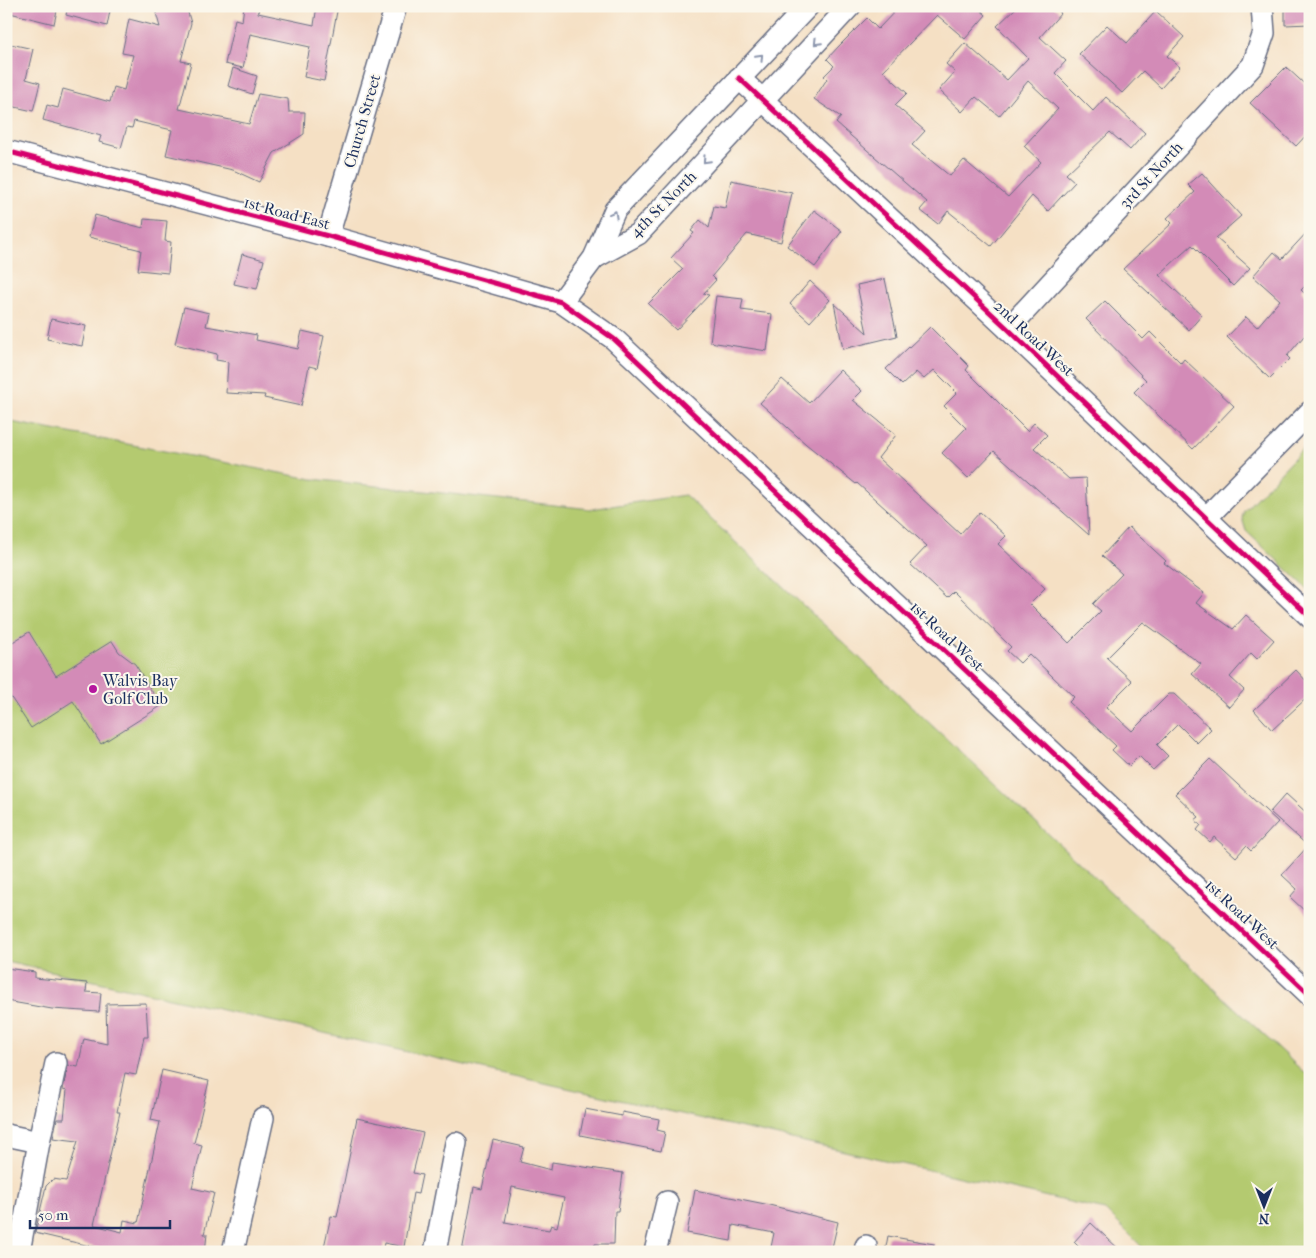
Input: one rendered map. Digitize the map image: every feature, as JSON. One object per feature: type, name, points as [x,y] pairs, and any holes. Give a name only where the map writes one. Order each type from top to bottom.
[{"type":"street","name":"Church Street","points":[[328,236],[396,6]]},
{"type":"street","name":"4th St North","points":[[594,258],[615,210],[808,6]]},
{"type":"street","name":"4th St North","points":[[594,258],[638,234],[850,6]]},
{"type":"street","name":"3rd St North","points":[[1008,329],[1253,65],[1264,33],[1262,6]]},
{"type":"street","name":"2nd Road West","points":[[740,78],[761,100],[1008,329],[1310,617]]},
{"type":"street","name":"1st Road East","points":[[6,151],[328,236],[561,302]]},
{"type":"street","points":[[561,302],[594,258]]},
{"type":"street","name":"1st Road West","points":[[561,302],[614,339],[1310,995]]},
{"type":"street","points":[[1206,518],[1310,412]]},
{"type":"street","points":[[19,1252],[39,1142],[56,1063]]},
{"type":"street","points":[[233,1252],[263,1118]]},
{"type":"street","points":[[6,1135],[39,1142]]},
{"type":"street","points":[[435,1252],[456,1143]]},
{"type":"street","points":[[655,1252],[668,1202]]},
{"type":"green space","points":[[6,421],[312,479],[591,509],[685,495],[1310,1078],[1310,1252],[1147,1252],[1105,1210],[6,961]]},
{"type":"green space","points":[[1310,441],[1310,591],[1246,531],[1242,518],[1244,511]]},
{"type":"building","points":[[6,6],[58,6],[54,24],[6,12]]},
{"type":"building","points":[[68,6],[111,6],[107,26],[66,15]]},
{"type":"building","points":[[154,6],[186,6],[191,23],[181,61],[191,63],[179,109],[249,124],[258,94],[288,99],[289,112],[305,112],[304,134],[274,153],[259,182],[233,170],[166,155],[172,130],[134,121],[132,128],[127,127],[121,148],[99,142],[101,136],[43,120],[47,105],[58,108],[63,89],[110,102],[114,87],[124,90],[133,55],[122,53],[129,19],[160,27]]},
{"type":"building","points":[[244,6],[259,6],[258,13],[314,25],[317,6],[338,6],[324,81],[304,77],[310,47],[250,34],[243,68],[225,64],[235,19],[242,21]]},
{"type":"building","points":[[900,6],[976,6],[986,15],[965,39],[937,15],[883,71],[907,93],[895,105],[925,131],[912,145],[950,176],[964,160],[1008,197],[1041,162],[1024,146],[1058,109],[1028,81],[999,116],[976,97],[962,112],[939,90],[955,72],[946,64],[965,43],[1007,80],[1028,58],[997,26],[1018,6],[1053,6],[1061,13],[1040,37],[1066,61],[1055,73],[1093,111],[1106,97],[1145,133],[1130,150],[1110,132],[1066,174],[1075,182],[1048,211],[1032,196],[991,246],[948,211],[938,224],[920,210],[927,202],[836,123],[841,117],[814,99],[827,79],[824,76],[834,66],[827,59],[839,46],[867,18],[878,29]]},
{"type":"building","points":[[1285,6],[1310,6],[1310,24],[1285,25]]},
{"type":"building","points":[[1156,11],[1184,37],[1167,56],[1180,67],[1161,88],[1143,71],[1122,93],[1079,54],[1107,25],[1127,43]]},
{"type":"building","points":[[6,43],[33,49],[26,79],[40,83],[33,111],[6,105]]},
{"type":"building","points":[[1286,67],[1310,89],[1310,131],[1296,146],[1250,103]]},
{"type":"building","points":[[233,68],[257,76],[252,94],[228,86]]},
{"type":"building","points":[[1202,173],[1241,216],[1216,238],[1250,268],[1233,286],[1192,245],[1159,275],[1202,315],[1189,330],[1123,269],[1172,223],[1167,218],[1195,192],[1188,185]]},
{"type":"building","points":[[731,180],[792,193],[781,242],[747,234],[712,276],[716,280],[703,294],[709,295],[676,330],[648,304],[683,269],[671,258],[694,233],[691,231],[700,220],[709,228],[714,206],[725,208]]},
{"type":"building","points":[[814,210],[842,231],[815,267],[787,246]]},
{"type":"building","points":[[95,215],[143,228],[144,219],[167,221],[165,241],[171,242],[168,273],[138,270],[141,250],[89,237]]},
{"type":"building","points":[[1310,229],[1310,281],[1301,290],[1310,298],[1310,329],[1287,356],[1290,359],[1270,379],[1227,337],[1246,317],[1257,327],[1280,300],[1253,276],[1274,252],[1282,259]]},
{"type":"building","points":[[242,254],[264,260],[257,289],[234,284]]},
{"type":"building","points":[[885,279],[897,336],[843,349],[834,303],[867,333],[857,285]]},
{"type":"building","points":[[810,281],[830,300],[810,322],[790,304]]},
{"type":"building","points":[[716,296],[743,299],[741,310],[772,314],[767,351],[710,342]]},
{"type":"building","points":[[1105,301],[1143,339],[1150,332],[1181,363],[1184,359],[1234,406],[1193,449],[1134,392],[1146,380],[1086,319]]},
{"type":"building","points":[[184,307],[209,313],[206,326],[257,335],[256,340],[298,349],[302,331],[324,336],[317,368],[309,366],[301,406],[264,398],[265,395],[226,393],[228,362],[216,360],[217,354],[175,344]]},
{"type":"building","points":[[51,319],[86,326],[82,346],[47,339]]},
{"type":"building","points":[[930,327],[969,366],[966,370],[1027,431],[1034,423],[1047,435],[1034,448],[1069,479],[1086,478],[1089,535],[994,451],[968,478],[942,453],[966,428],[944,406],[957,393],[934,370],[924,379],[916,372],[902,385],[886,369]]},
{"type":"building","points":[[840,370],[862,391],[853,400],[896,435],[878,458],[960,534],[980,512],[1006,536],[998,544],[1045,589],[1030,604],[1069,643],[1101,611],[1093,604],[1122,574],[1102,556],[1129,527],[1166,561],[1164,563],[1204,593],[1196,603],[1233,629],[1246,615],[1274,640],[1257,659],[1251,653],[1230,677],[1244,690],[1229,707],[1192,674],[1201,664],[1143,622],[1107,658],[1132,681],[1106,707],[1132,731],[1169,694],[1174,694],[1211,729],[1197,743],[1178,724],[1157,745],[1168,756],[1153,770],[1139,756],[1129,766],[1112,750],[1116,746],[1069,702],[1074,697],[1029,654],[1020,663],[1007,651],[1011,647],[954,591],[947,598],[910,564],[927,546],[857,483],[806,444],[760,403],[782,379],[809,403]]},
{"type":"building","name":"Walvis Bay Golf Club","points":[[29,632],[56,676],[112,641],[119,652],[135,664],[161,706],[101,744],[73,701],[31,728],[6,690],[6,646]]},
{"type":"building","points":[[1296,670],[1310,685],[1310,695],[1272,730],[1254,710]]},
{"type":"building","points":[[1210,759],[1278,822],[1251,851],[1246,846],[1236,857],[1214,837],[1210,842],[1197,830],[1201,825],[1195,820],[1199,817],[1175,794]]},
{"type":"building","points":[[1286,794],[1310,816],[1310,916],[1290,897],[1297,889],[1282,875],[1308,846],[1270,812]]},
{"type":"building","points":[[6,968],[35,972],[35,978],[87,983],[86,992],[101,993],[99,1012],[52,1009],[6,1001]]},
{"type":"building","points":[[146,1003],[148,1037],[144,1037],[136,1075],[125,1073],[117,1112],[120,1112],[94,1225],[122,1232],[124,1220],[138,1223],[160,1122],[151,1120],[162,1070],[209,1081],[194,1143],[202,1145],[192,1188],[214,1193],[204,1234],[207,1234],[205,1252],[115,1252],[35,1233],[46,1186],[53,1179],[66,1181],[78,1141],[53,1138],[57,1119],[64,1119],[67,1090],[63,1089],[68,1065],[78,1067],[84,1039],[107,1044],[106,1004]]},
{"type":"building","points":[[585,1109],[622,1116],[622,1112],[659,1119],[657,1130],[665,1132],[661,1151],[580,1135]]},
{"type":"building","points":[[357,1118],[423,1133],[413,1173],[422,1175],[418,1194],[413,1193],[404,1247],[384,1243],[382,1252],[344,1252],[324,1247],[331,1216],[337,1217]]},
{"type":"building","points":[[493,1140],[524,1147],[520,1162],[551,1170],[552,1162],[623,1173],[618,1211],[615,1211],[614,1244],[595,1244],[593,1252],[462,1252],[474,1187],[482,1189]],"holes":[[[512,1187],[564,1198],[557,1227],[551,1225],[549,1230],[505,1222]]]},
{"type":"building","points":[[695,1190],[765,1204],[838,1222],[831,1252],[770,1252],[774,1233],[733,1225],[731,1241],[687,1233]]},
{"type":"building","points":[[1091,1223],[1122,1252],[1084,1252],[1074,1242]]},
{"type":"building","points":[[888,1236],[934,1244],[933,1252],[885,1252]]},
{"type":"cycle path","points":[[739,78],[1008,329],[1310,617]]},
{"type":"cycle path","points":[[6,151],[328,236],[561,302],[614,339],[1310,995]]},
{"type":"place","name":"Walvis Bay Golf Club","points":[[93,689]]}]
